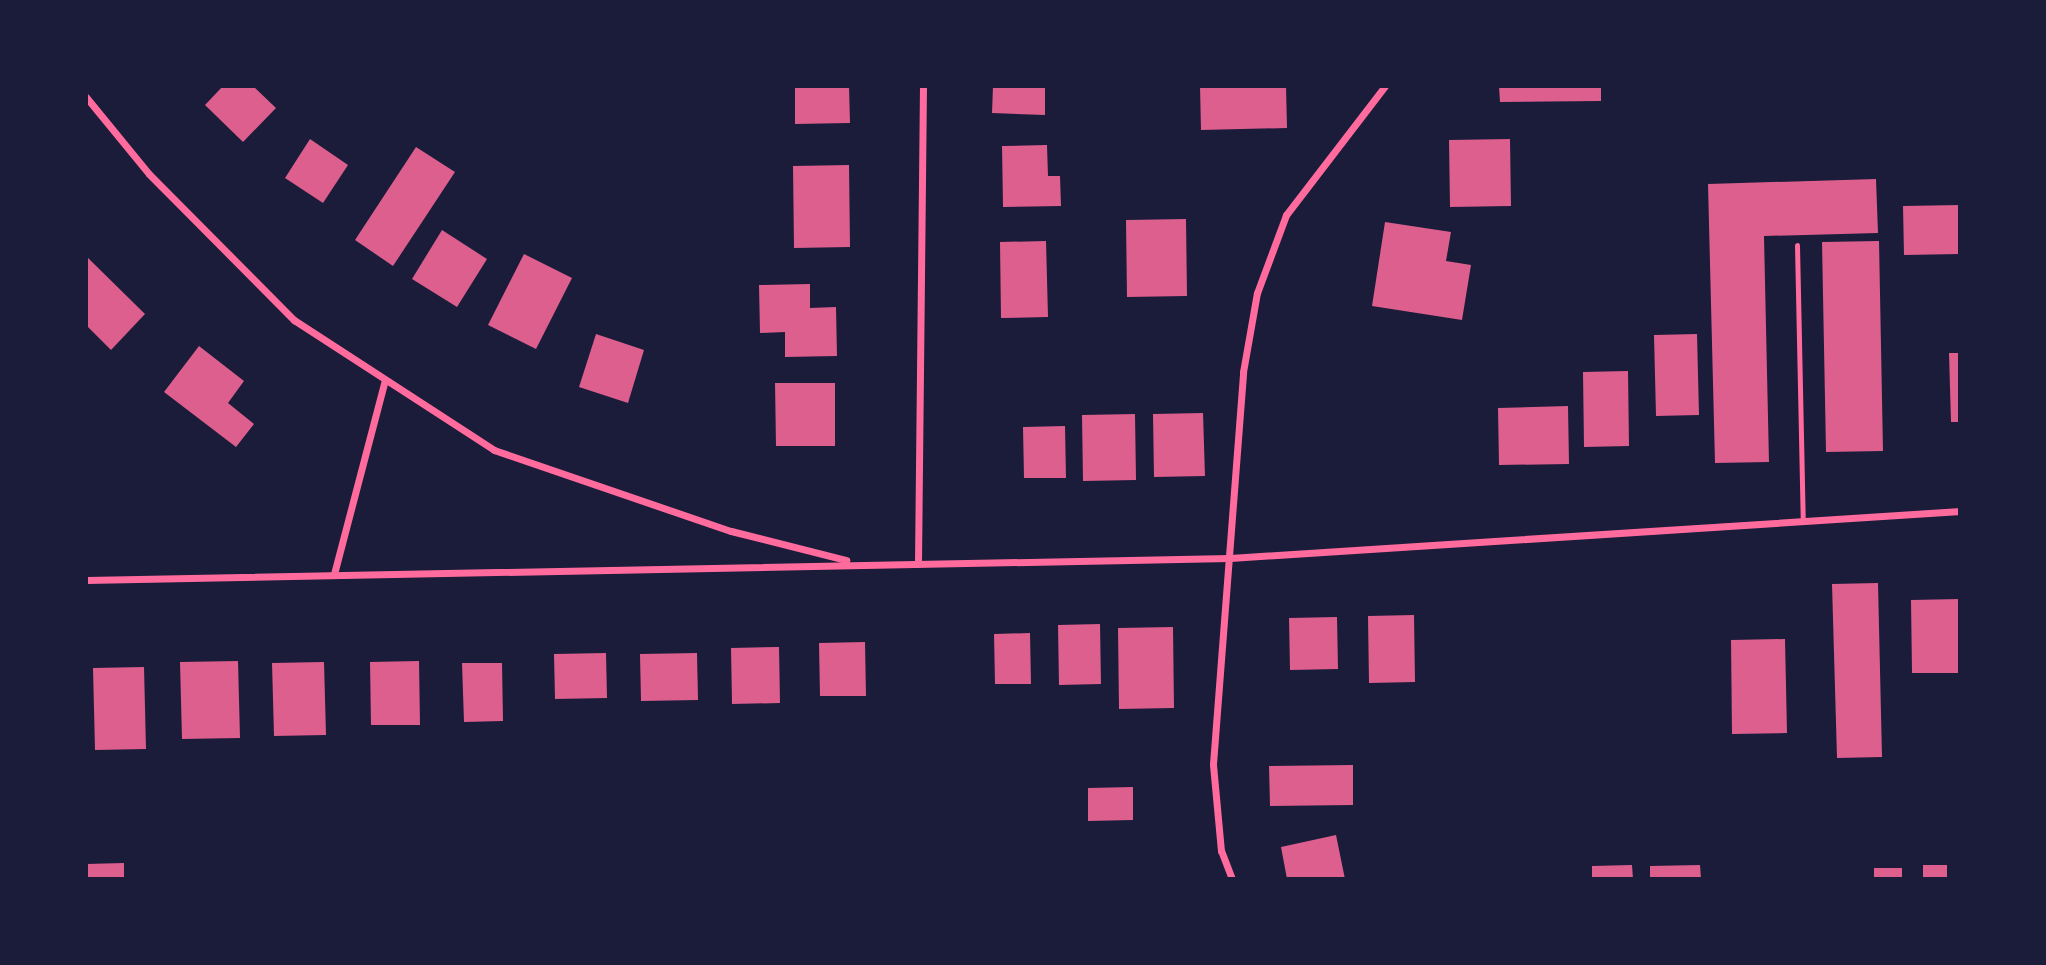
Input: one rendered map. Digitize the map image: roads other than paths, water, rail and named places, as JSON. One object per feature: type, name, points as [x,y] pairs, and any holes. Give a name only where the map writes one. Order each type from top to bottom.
[{"type":"street","points":[[918,562],[923,86]]},
{"type":"street","points":[[1232,879],[1221,851],[1213,764],[1243,372],[1257,293],[1286,215],[1385,86]]},
{"type":"street","points":[[86,97],[149,174],[294,320],[494,450],[731,531],[856,562]]},
{"type":"street","points":[[334,574],[385,380]]},
{"type":"street","points":[[86,580],[856,562],[1230,558],[1960,511]]},
{"type":"lane","points":[[1797,245],[1803,521]]}]
